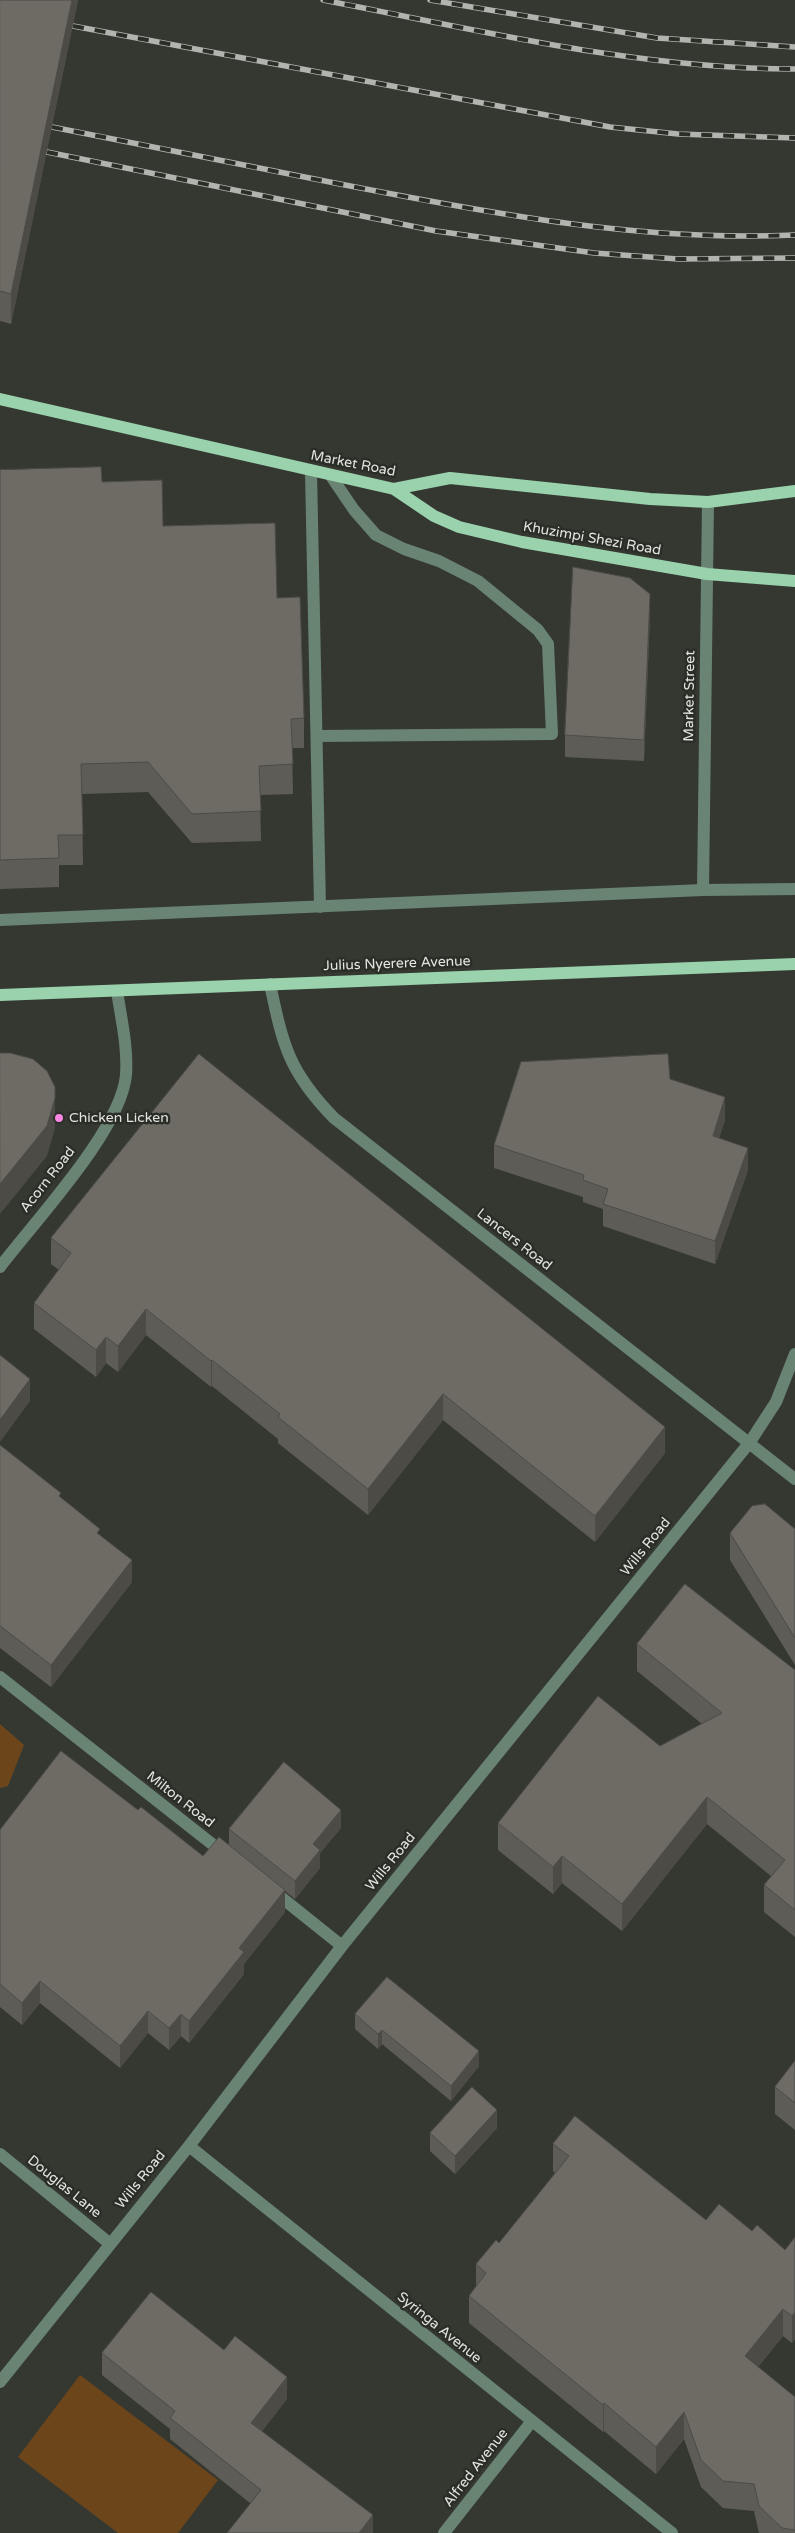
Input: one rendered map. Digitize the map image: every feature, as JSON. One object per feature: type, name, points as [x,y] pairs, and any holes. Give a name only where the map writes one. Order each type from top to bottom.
[{"type":"main road","name":"Market Road","points":[[0,399],[311,472],[394,489],[450,478],[650,499],[708,502],[795,491]]},
{"type":"main road","name":"Khuzimpi Shezi Road","points":[[394,489],[434,516],[460,527],[522,542],[707,574],[795,581]]},
{"type":"main road","name":"Julius Nyerere Avenue","points":[[0,996],[795,964]]},
{"type":"street","points":[[311,472],[320,907]]},
{"type":"street","points":[[317,736],[552,734],[548,644],[538,630],[478,581],[439,561],[404,549],[376,535],[354,510],[331,476]]},
{"type":"street","name":"Market Street","points":[[703,890],[708,502]]},
{"type":"street","points":[[0,920],[703,890],[795,889]]},
{"type":"street","name":"Lancers Road","points":[[270,984],[280,1034],[294,1070],[310,1094],[334,1118],[795,1479]]},
{"type":"street","name":"Acorn Road","points":[[0,1267],[94,1146],[115,1112],[126,1075],[124,1042],[117,991]]},
{"type":"street","name":"Wills Road","points":[[0,2382],[188,2146],[342,1946],[750,1442],[776,1402],[795,1354]]},
{"type":"street","name":"Milton Road","points":[[0,1678],[234,1860]]},
{"type":"street","points":[[265,1885],[342,1946]]},
{"type":"street","name":"Syringa Avenue","points":[[188,2146],[532,2421],[657,2528],[672,2533]]},
{"type":"street","name":"Douglas Lane","points":[[0,2154],[109,2243]]},
{"type":"street","name":"Alfred Avenue","points":[[444,2533],[532,2421]]},
{"type":"shaded area","points":[[0,1724],[24,1745],[8,1786],[0,1788]]},
{"type":"shaded area","points":[[80,2375],[218,2480],[178,2533],[118,2533],[18,2457]]},
{"type":"building","points":[[0,0],[72,0],[11,294],[0,291]]},
{"type":"building","points":[[101,467],[102,482],[162,480],[163,526],[275,523],[277,598],[300,597],[304,718],[291,719],[293,764],[259,766],[261,811],[192,814],[148,762],[81,764],[83,835],[58,835],[59,858],[0,860],[0,470]]},
{"type":"building","points":[[573,567],[630,578],[650,594],[644,740],[565,735]]},
{"type":"building","points":[[0,1053],[10,1053],[33,1059],[47,1071],[55,1087],[55,1098],[47,1126],[0,1184]]},
{"type":"building","points":[[199,1054],[665,1427],[595,1516],[443,1394],[368,1489],[278,1417],[280,1414],[146,1309],[118,1346],[106,1337],[96,1350],[34,1303],[71,1253],[51,1238]]},
{"type":"building","points":[[668,1054],[670,1079],[725,1097],[713,1136],[748,1148],[715,1241],[603,1204],[608,1189],[583,1180],[584,1175],[494,1145],[521,1062]]},
{"type":"building","points":[[0,1355],[30,1379],[0,1420]]},
{"type":"building","points":[[0,1445],[61,1493],[59,1496],[100,1529],[97,1533],[132,1560],[51,1665],[0,1626]]},
{"type":"building","points":[[765,1504],[795,1529],[795,1638],[730,1533],[752,1506]]},
{"type":"building","points":[[685,1584],[795,1670],[795,1910],[764,1885],[785,1860],[707,1797],[622,1904],[562,1856],[553,1867],[498,1823],[598,1696],[660,1746],[722,1713],[637,1644]]},
{"type":"building","points":[[61,1751],[138,1810],[141,1807],[203,1856],[219,1837],[285,1890],[239,1948],[244,1952],[189,2021],[181,2014],[169,2028],[148,2011],[120,2046],[40,1981],[22,2003],[0,1984],[0,1830]]},
{"type":"building","points":[[284,1762],[341,1810],[313,1844],[320,1850],[295,1881],[229,1829]]},
{"type":"building","points":[[387,1977],[479,2051],[451,2086],[382,2030],[378,2034],[355,2014]]},
{"type":"building","points":[[795,2061],[795,2103],[775,2087]]},
{"type":"building","points":[[472,2087],[497,2110],[455,2156],[430,2133]]},
{"type":"building","points":[[575,2116],[706,2220],[719,2204],[752,2231],[757,2225],[785,2250],[795,2237],[795,2312],[792,2316],[783,2309],[745,2356],[795,2397],[795,2530],[782,2528],[759,2506],[754,2484],[723,2481],[701,2460],[684,2412],[656,2447],[604,2403],[603,2405],[469,2296],[486,2273],[476,2264],[496,2240],[499,2243],[569,2156],[553,2144]]},
{"type":"building","points":[[151,2292],[224,2350],[235,2336],[287,2377],[251,2423],[373,2515],[359,2533],[227,2533],[261,2490],[170,2418],[175,2411],[102,2353]]},
{"type":"railway","points":[[323,0],[499,35],[616,55],[735,67],[795,69]]},
{"type":"railway","points":[[430,0],[657,38],[795,47]]},
{"type":"railway","points":[[73,26],[610,127],[678,134],[795,138]]},
{"type":"railway","points":[[52,127],[401,196],[513,215],[625,230],[738,236],[795,235]]},
{"type":"railway","points":[[47,152],[436,231],[594,253],[678,259],[795,258]]},
{"type":"place","name":"Chicken Licken","points":[[59,1118]]}]
